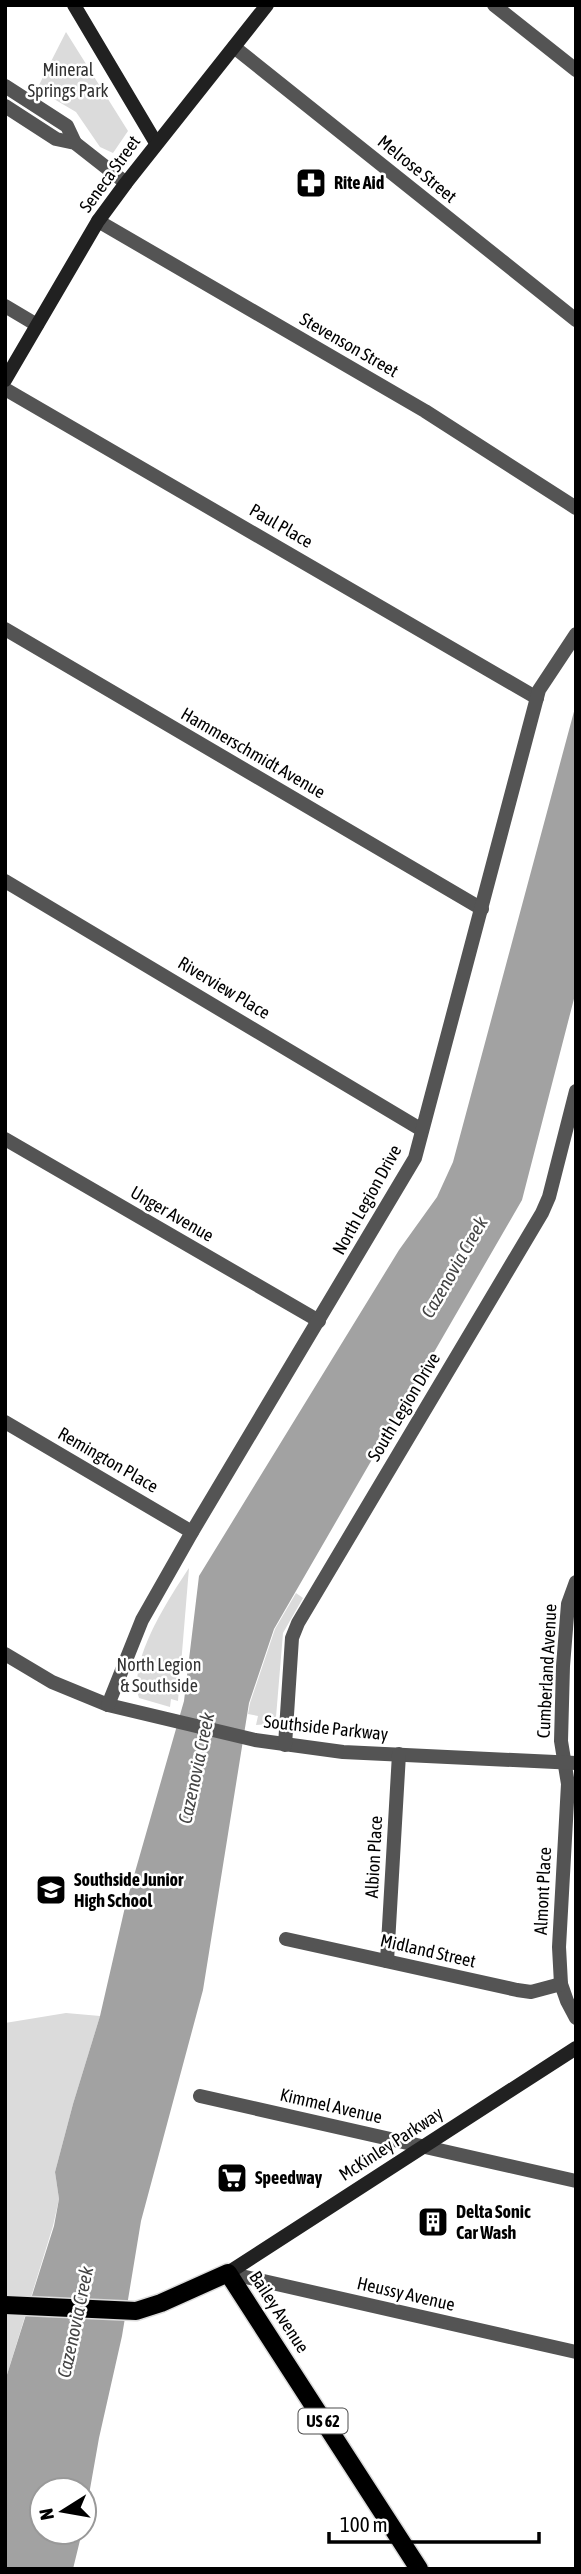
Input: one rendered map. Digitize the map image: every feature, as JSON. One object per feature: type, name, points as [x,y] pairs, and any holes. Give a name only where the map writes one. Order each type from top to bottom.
[{"type":"main road","name":"Bailey Avenue","points":[[5,2305],[136,2311],[161,2303],[228,2273],[418,2569]]},
{"type":"street","points":[[74,5],[156,143]]},
{"type":"street","name":"Seneca Street","points":[[5,380],[99,221],[156,143],[267,5]]},
{"type":"street","points":[[494,5],[576,70]]},
{"type":"street","name":"Melrose Street","points":[[234,47],[576,320]]},
{"type":"street","points":[[5,86],[67,126],[75,144]]},
{"type":"street","points":[[5,106],[56,139],[75,144],[126,183]]},
{"type":"street","name":"Stevenson Street","points":[[99,221],[425,411],[576,508]]},
{"type":"street","points":[[5,306],[37,325]]},
{"type":"street","name":"Paul Place","points":[[5,388],[537,698]]},
{"type":"street","name":"Hammerschmidt Avenue","points":[[5,629],[482,909]]},
{"type":"street","name":"North Legion Drive","points":[[108,1705],[142,1620],[415,1158],[539,690],[576,634]]},
{"type":"street","name":"Riverview Place","points":[[5,881],[422,1130]]},
{"type":"street","name":"South Legion Drive","points":[[285,1745],[292,1639],[298,1623],[542,1213],[549,1197],[576,1091]]},
{"type":"street","name":"Unger Avenue","points":[[5,1139],[319,1321]]},
{"type":"street","name":"Remington Place","points":[[5,1422],[192,1532]]},
{"type":"street","name":"Cumberland Avenue","points":[[570,1763],[561,1741],[563,1666],[568,1604],[576,1582]]},
{"type":"street","name":"Southside Parkway","points":[[5,1654],[52,1682],[108,1705],[254,1740],[343,1752],[570,1763]]},
{"type":"street","name":"Albion Place","points":[[387,1961],[399,1754]]},
{"type":"street","name":"Almont Place","points":[[570,1763],[559,1947],[561,1984],[576,2018]]},
{"type":"street","name":"Midland Street","points":[[286,1939],[517,1990],[531,1992],[561,1984]]},
{"type":"street","name":"McKinley Parkway","points":[[228,2273],[576,2048]]},
{"type":"street","name":"Kimmel Avenue","points":[[200,2096],[576,2181]]},
{"type":"street","name":"Heussy Avenue","points":[[228,2273],[576,2352]]},
{"type":"green space","name":"Mineral Springs Park","points":[[66,32],[128,131],[113,153],[100,147],[76,112],[37,89]]},
{"type":"green space","name":"North Legion & Southside","points":[[189,1568],[178,1701],[171,1699],[170,1707],[139,1698],[139,1666],[152,1631]]},
{"type":"green space","points":[[296,1593],[303,1598],[283,1633],[276,1717],[270,1724],[256,1725],[258,1716],[248,1714],[250,1703],[275,1629]]},
{"type":"green space","points":[[66,2013],[100,2016],[55,2172],[59,2199],[53,2226],[5,2381],[5,2023]]},
{"type":"water","name":"Cazenovia Creek","points":[[576,704],[576,991],[522,1200],[274,1629],[249,1703],[203,1990],[141,2221],[122,2336],[92,2476],[28,2476],[28,2546],[79,2546],[73,2569],[5,2569],[5,2381],[54,2226],[59,2199],[55,2172],[100,2016],[125,1907],[184,1701],[199,1576],[399,1250],[437,1197],[453,1162]]},
{"type":"place","name":"Rite Aid","points":[[311,183]]},
{"type":"place","name":"Southside Junior High School","points":[[51,1890]]},
{"type":"place","name":"Speedway","points":[[232,2178]]},
{"type":"place","name":"Delta Sonic Car Wash","points":[[433,2222]]}]
